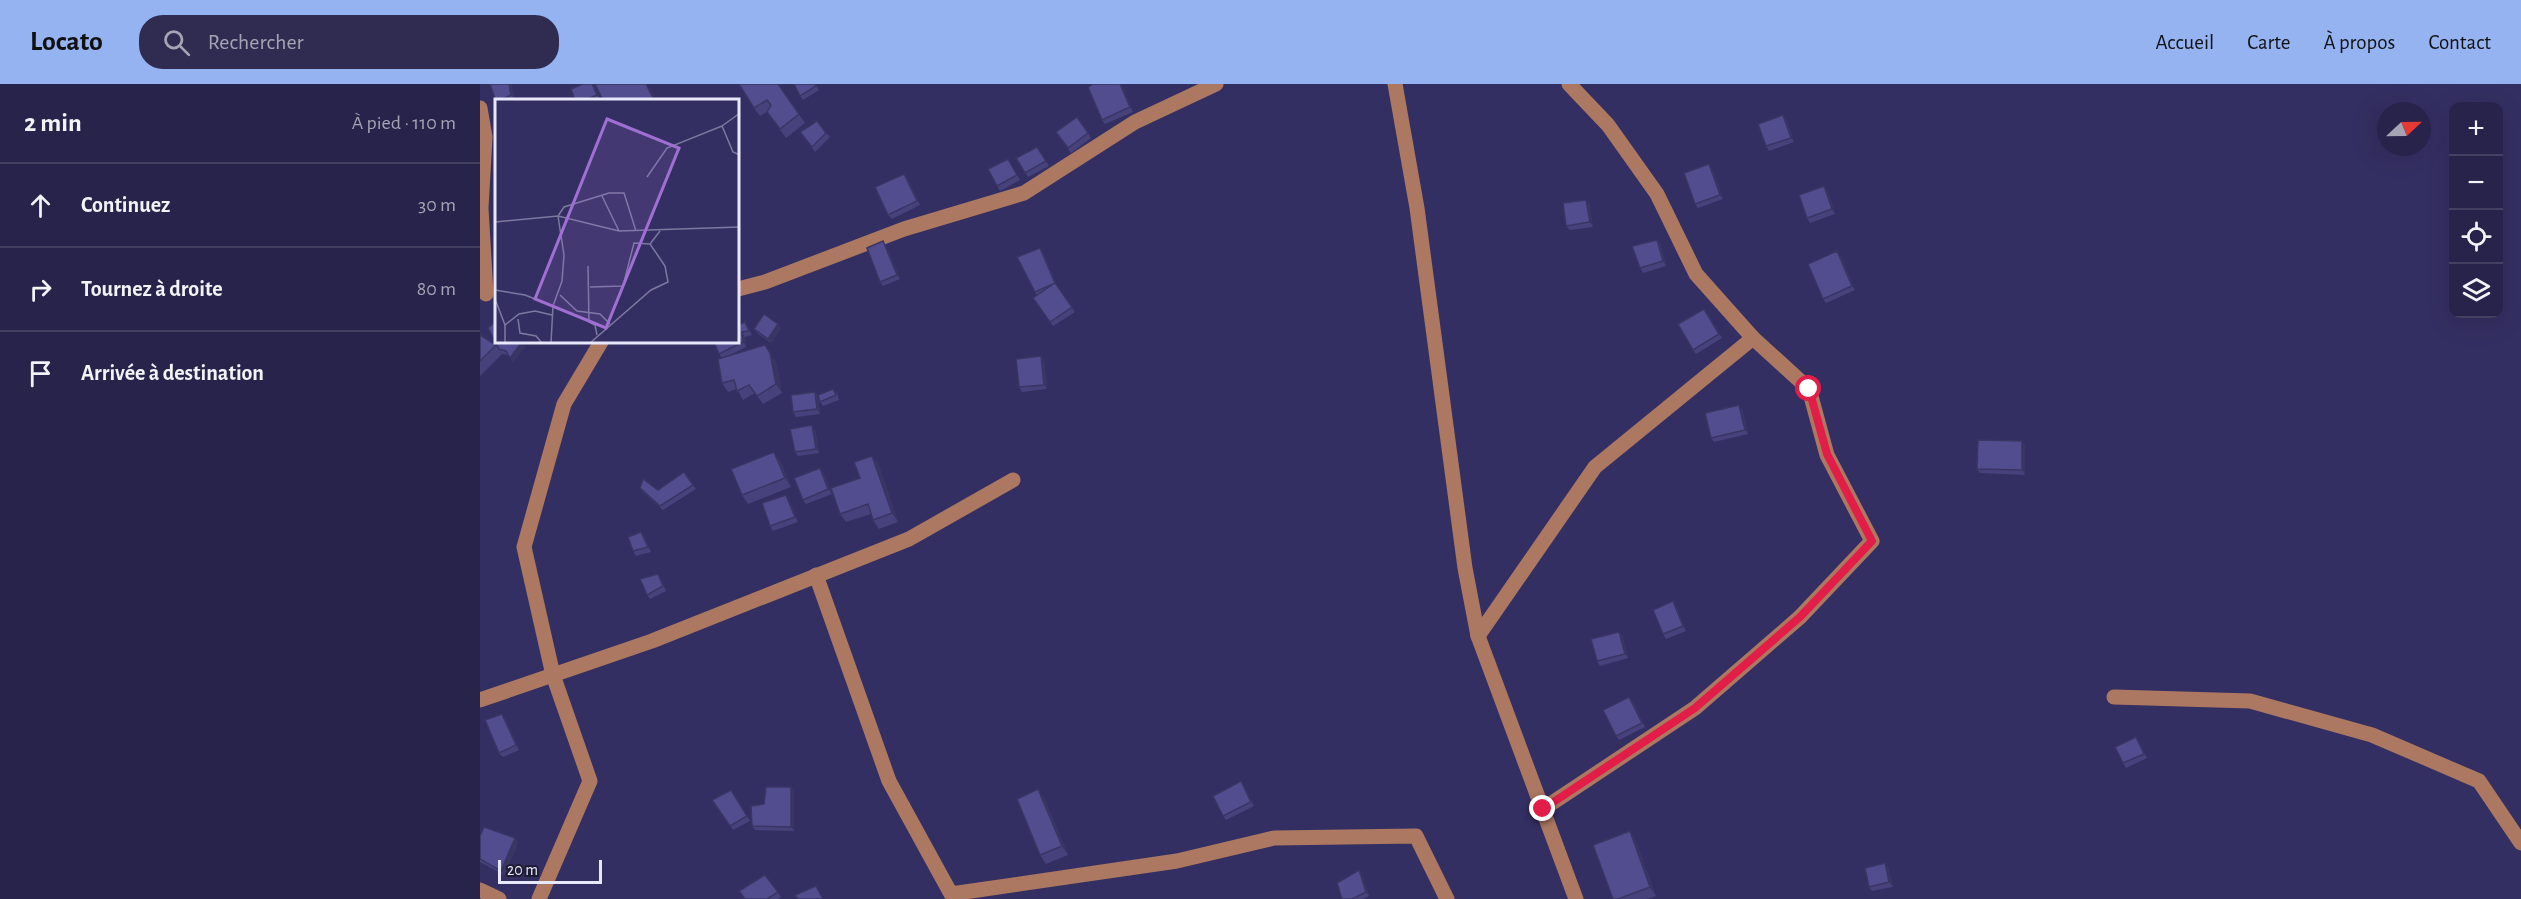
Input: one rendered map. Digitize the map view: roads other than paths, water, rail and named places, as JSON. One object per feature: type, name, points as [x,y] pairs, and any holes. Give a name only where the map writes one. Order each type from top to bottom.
[{"type":"street","points":[[740,288],[765,282],[904,229],[1024,193],[1135,122],[1216,84]]},
{"type":"street","points":[[1395,84],[1417,208],[1465,568],[1478,636],[1576,899]]},
{"type":"street","points":[[1543,809],[1695,708],[1800,617],[1872,541],[1827,454],[1809,389],[1753,338],[1696,274],[1657,194],[1608,126],[1569,84]]},
{"type":"street","points":[[480,108],[485,137],[481,208],[488,295]]},
{"type":"street","points":[[1478,636],[1595,467],[1753,338]]},
{"type":"street","points":[[539,899],[590,781],[553,675],[524,547],[564,404],[600,344]]},
{"type":"street","points":[[480,700],[652,641],[909,539],[1013,480]]},
{"type":"street","points":[[816,575],[889,781],[951,894],[1177,861],[1274,838],[1416,836],[1447,899]]},
{"type":"street","points":[[2114,698],[2250,701],[2372,735],[2480,781],[2521,843]]},
{"type":"street","points":[[480,890],[499,899]]}]
